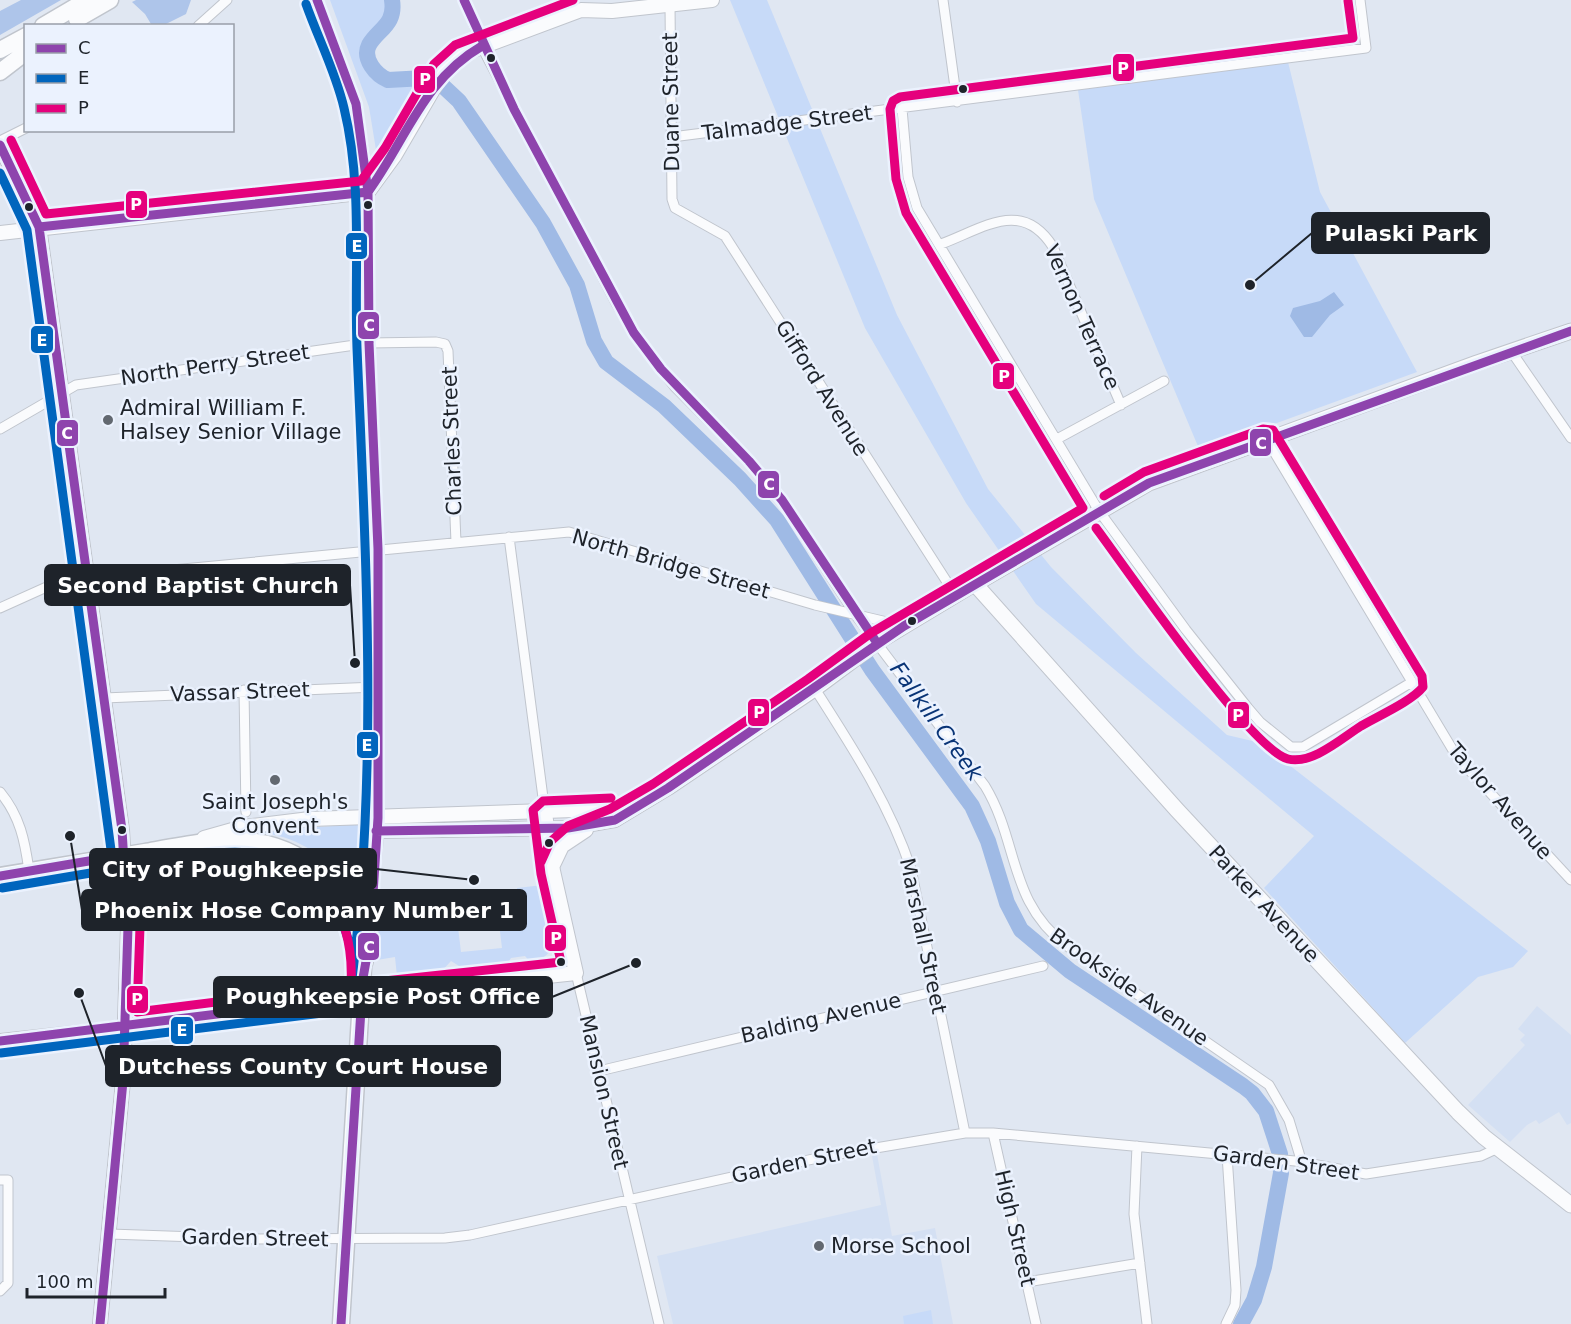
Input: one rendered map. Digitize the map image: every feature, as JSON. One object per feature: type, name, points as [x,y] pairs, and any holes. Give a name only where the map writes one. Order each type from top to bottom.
[{"type":"highway","points":[[46,24],[87,0]]},
{"type":"highway","points":[[69,24],[110,0]]},
{"type":"highway","points":[[0,50],[24,37]]},
{"type":"highway","points":[[0,72],[24,54]]},
{"type":"highway","points":[[0,876],[178,846],[251,841],[284,850],[313,866],[337,890],[355,919],[362,943],[363,978],[341,1324]]},
{"type":"main road","points":[[975,584],[1098,511],[1157,480],[1511,351],[1571,332]]},
{"type":"main road","name":"Parker Avenue","points":[[975,584],[1262,901],[1458,1112],[1498,1148],[1571,1205]]},
{"type":"street","points":[[200,24],[227,0]]},
{"type":"street","points":[[317,0],[356,104],[368,192],[369,343],[378,549],[377,824],[371,929],[363,978]]},
{"type":"street","name":"Brookside Avenue","points":[[464,0],[482,46],[616,303],[644,348],[675,387],[756,468],[782,501],[875,646],[991,797],[1022,887],[1035,915],[1044,927],[1067,946],[1269,1085],[1289,1120],[1302,1162]]},
{"type":"street","points":[[0,232],[368,192],[395,155],[444,71],[463,54],[594,4],[612,11],[712,0]]},
{"type":"street","points":[[943,0],[957,102]]},
{"type":"street","name":"Talmadge Street","points":[[672,137],[1366,48],[1360,0]]},
{"type":"street","name":"Duane Street","points":[[670,6],[672,199]]},
{"type":"street","points":[[902,109],[908,177],[917,208],[941,244],[1098,511],[1186,630],[1260,722],[1291,747],[1303,747],[1412,682]]},
{"type":"street","points":[[24,129],[0,143],[39,227],[124,855],[128,927],[125,1026],[119,1143],[100,1324]]},
{"type":"street","name":"Gifford Avenue","points":[[672,199],[675,208],[680,213],[725,236],[956,596]]},
{"type":"street","name":"Vernon Terrace","points":[[941,244],[1010,219],[1030,221],[1043,232],[1053,247],[1120,405]]},
{"type":"street","name":"Charles Street","points":[[369,343],[436,342],[445,344],[448,351],[456,543]]},
{"type":"street","name":"North Perry Street","points":[[0,429],[76,385],[369,343]]},
{"type":"street","points":[[1511,351],[1571,438]]},
{"type":"street","name":"Vernon Terrace","points":[[1057,439],[1164,381]]},
{"type":"street","name":"Taylor Avenue","points":[[1267,440],[1457,757],[1571,880]]},
{"type":"street","name":"North Bridge Street","points":[[0,608],[51,585],[88,578],[569,532],[857,617],[904,626]]},
{"type":"street","name":"Mansion Street","points":[[509,537],[552,867],[659,1324]]},
{"type":"street","points":[[552,867],[565,843],[578,834],[603,824],[659,794],[904,626],[975,584]]},
{"type":"street","name":"Vassar Street","points":[[104,698],[244,690],[376,687]]},
{"type":"street","name":"Marshall Street","points":[[815,689],[882,799],[903,846],[910,869],[965,1133]]},
{"type":"street","points":[[244,690],[246,812]]},
{"type":"street","points":[[1,794],[15,812],[21,827],[29,871]]},
{"type":"street","points":[[377,824],[632,808]]},
{"type":"street","points":[[178,846],[250,826],[310,819],[377,824],[546,828],[603,824]]},
{"type":"street","name":"Balding Avenue","points":[[599,1071],[1043,966]]},
{"type":"street","points":[[0,1041],[362,996],[576,974]]},
{"type":"street","name":"Garden Street","points":[[110,1234],[347,1239],[445,1238],[470,1235],[629,1198],[873,1147],[965,1133],[993,1133],[1302,1162],[1359,1174],[1374,1174],[1481,1156],[1498,1148]]},
{"type":"street","name":"High Street","points":[[993,1133],[1036,1324]]},
{"type":"street","points":[[1137,1146],[1134,1214],[1147,1324]]},
{"type":"street","points":[[1226,1324],[1235,1305],[1236,1290],[1227,1155]]},
{"type":"street","points":[[0,1180],[8,1180],[9,1244],[8,1283],[0,1291]]},
{"type":"street","points":[[1027,1282],[1140,1263]]},
{"type":"shaded area","points":[[21,0],[61,0],[0,35],[0,11]]},
{"type":"shaded area","points":[[136,0],[191,0],[186,14],[166,24],[151,24],[145,14],[132,2]]},
{"type":"shaded area","points":[[330,0],[392,0],[389,20],[369,46],[369,61],[374,69],[386,79],[428,80],[381,158],[377,156],[369,107]]},
{"type":"shaded area","points":[[730,0],[767,0],[897,315],[988,489],[1051,567],[1136,653],[1227,735],[1261,743],[1528,951],[1513,967],[1478,977],[1405,1043],[1264,888],[1314,836],[1036,604],[966,503],[865,328]]},
{"type":"shaded area","points":[[1288,62],[1320,192],[1417,372],[1200,451],[1094,199],[1078,90]]},
{"type":"shaded area","points":[[1334,292],[1344,305],[1330,315],[1312,337],[1304,337],[1290,316],[1293,308],[1320,301]]},
{"type":"shaded area","points":[[373,825],[372,854],[362,900],[331,864],[310,849],[287,838],[248,831]]},
{"type":"shaded area","points":[[543,885],[554,931],[550,951],[542,958],[530,962],[525,956],[511,958],[507,964],[464,969],[451,961],[440,973],[397,976],[395,957],[377,960],[380,904],[425,899],[429,916],[456,911],[461,952],[502,948],[497,907],[519,903],[517,888]]},
{"type":"shaded area","points":[[1537,1006],[1571,1035],[1571,1123],[1567,1125],[1559,1112],[1539,1124],[1536,1120],[1527,1125],[1510,1142],[1468,1105],[1525,1045],[1520,1040],[1525,1035],[1518,1029]]},
{"type":"shaded area","name":"Morse School","points":[[877,1154],[892,1236],[935,1228],[953,1324],[673,1324],[657,1256],[881,1205],[872,1156]]},
{"type":"shaded area","points":[[931,1310],[933,1324],[904,1324],[903,1316]]},
{"type":"waterway","name":"Fallkill Creek","points":[[392,0],[393,8],[389,21],[373,39],[367,50],[371,66],[388,80],[425,78],[444,87],[459,101],[543,223],[577,285],[594,341],[606,362],[664,406],[740,479],[777,520],[872,670],[972,806],[988,841],[1007,903],[1021,930],[1070,971],[1243,1086],[1252,1093],[1266,1111],[1280,1154],[1281,1173],[1264,1267],[1254,1300],[1241,1324]]},
{"type":"transit line","name":"C","points":[[317,0],[356,104],[368,192],[369,343],[378,549],[378,818],[370,939],[363,978],[341,1324]]},
{"type":"transit line","name":"C","points":[[464,0],[514,109],[634,333],[661,369],[749,461],[782,500],[877,643]]},
{"type":"transit line","name":"P","points":[[11,140],[46,214],[361,181],[385,148],[434,64],[455,45],[573,0]]},
{"type":"transit line","name":"P","points":[[541,862],[550,842],[568,826],[610,809],[653,784],[808,679],[871,633],[1083,508],[906,213],[896,179],[890,109],[893,101],[900,97],[1353,38],[1348,1]]},
{"type":"transit line","name":"E","points":[[306,4],[341,95],[350,137],[356,197],[356,318],[368,672],[365,833],[350,994]]},
{"type":"transit line","name":"C","points":[[39,227],[368,192],[430,93],[462,60],[482,46]]},
{"type":"transit line","name":"C","points":[[0,145],[39,227],[122,830],[128,927],[123,1081],[100,1324]]},
{"type":"transit line","name":"E","points":[[0,173],[27,230],[112,857]]},
{"type":"transit line","name":"C","points":[[376,831],[568,828],[615,820],[668,788],[904,626],[1149,483],[1571,331]]},
{"type":"transit line","name":"P","points":[[1096,528],[1218,692],[1270,748],[1288,759],[1297,760],[1317,754],[1403,703],[1423,687],[1422,676],[1273,430],[1263,429],[1144,472],[1104,496]]},
{"type":"transit line","name":"P","points":[[375,982],[561,962],[541,874],[533,810],[543,801],[611,798]]},
{"type":"transit line","name":"E","points":[[179,858],[240,852],[268,857],[302,873],[328,899],[346,932],[351,951]]},
{"type":"transit line","name":"P","points":[[242,853],[269,858],[292,867],[311,879],[326,894],[338,913],[346,934],[351,958],[351,985],[137,1012],[140,927],[137,865],[200,855],[242,853]]},
{"type":"transit line","name":"C","points":[[0,876],[124,855]]},
{"type":"transit line","name":"E","points":[[2,888],[126,867]]},
{"type":"transit line","name":"C","points":[[0,1041],[362,996]]},
{"type":"transit line","name":"E","points":[[1,1053],[363,1008]]},
{"type":"place","name":"Pulaski Park","points":[[1250,285]]},
{"type":"place","name":"Admiral William F. Halsey Senior Village","points":[[108,420]]},
{"type":"place","name":"Second Baptist Church","points":[[355,663]]},
{"type":"place","name":"Saint Joseph's Convent","points":[[275,780]]},
{"type":"place","name":"Phoenix Hose Company Number 1","points":[[70,836]]},
{"type":"place","name":"City of Poughkeepsie","points":[[474,880]]},
{"type":"place","name":"Poughkeepsie Post Office","points":[[636,963]]},
{"type":"place","name":"Dutchess County Court House","points":[[79,993]]},
{"type":"place","name":"Morse School","points":[[819,1246]]}]
